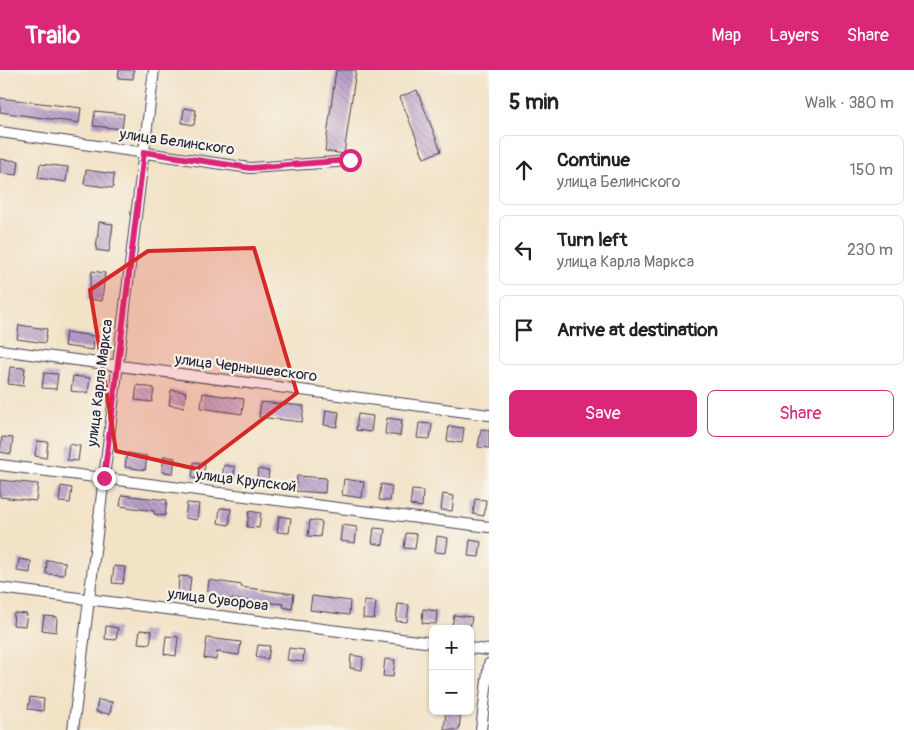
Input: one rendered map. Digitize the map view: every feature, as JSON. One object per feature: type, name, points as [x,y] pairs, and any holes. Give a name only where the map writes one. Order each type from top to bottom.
[{"type":"street","name":"улица Карла Маркса","points":[[73,730],[154,70]]},
{"type":"street","name":"улица Белинского","points":[[0,132],[250,168],[350,160]]},
{"type":"street","name":"улица Чернышевского","points":[[0,350],[489,414]]},
{"type":"street","name":"улица Крупской","points":[[0,465],[489,527]]},
{"type":"street","name":"улица Суворова","points":[[0,588],[429,642]]},
{"type":"street","points":[[474,648],[489,650]]},
{"type":"street","points":[[481,730],[489,664]]},
{"type":"highlighted area","points":[[254,248],[297,393],[197,469],[116,451],[90,290],[148,251]]},
{"type":"building","points":[[119,70],[134,70],[133,79],[118,78]]},
{"type":"building","points":[[336,70],[356,70],[344,154],[325,151]]},
{"type":"building","points":[[417,90],[441,151],[424,158],[400,97]]},
{"type":"building","points":[[0,98],[81,108],[79,123],[0,112]]},
{"type":"building","points":[[184,108],[196,110],[194,125],[182,123]]},
{"type":"building","points":[[95,111],[124,114],[122,129],[93,126]]},
{"type":"building","points":[[0,159],[19,161],[17,175],[0,173]]},
{"type":"building","points":[[40,164],[68,167],[66,182],[38,178]]},
{"type":"building","points":[[86,170],[114,174],[113,188],[84,184]]},
{"type":"building","points":[[99,222],[113,224],[109,252],[96,250]]},
{"type":"building","points":[[92,271],[105,273],[102,301],[88,299]]},
{"type":"building","points":[[19,325],[47,329],[45,343],[17,339]]},
{"type":"building","points":[[66,332],[94,336],[93,350],[64,346]]},
{"type":"building","points":[[10,367],[25,368],[23,386],[8,384]]},
{"type":"building","points":[[44,373],[58,374],[56,389],[42,388]]},
{"type":"building","points":[[73,376],[90,378],[88,393],[71,391]]},
{"type":"building","points":[[137,385],[154,388],[152,402],[135,400]]},
{"type":"building","points":[[171,390],[186,392],[184,407],[169,405]]},
{"type":"building","points":[[203,393],[244,399],[242,414],[201,408]]},
{"type":"building","points":[[261,402],[304,406],[302,422],[259,417]]},
{"type":"building","points":[[326,410],[339,412],[337,427],[324,425]]},
{"type":"building","points":[[358,414],[373,416],[371,432],[356,430]]},
{"type":"building","points":[[387,418],[402,420],[400,436],[385,434]]},
{"type":"building","points":[[419,423],[432,424],[430,439],[417,438]]},
{"type":"building","points":[[449,426],[464,428],[462,443],[447,441]]},
{"type":"building","points":[[481,429],[489,430],[489,448],[478,447]]},
{"type":"building","points":[[2,437],[13,438],[11,454],[0,452]]},
{"type":"building","points":[[37,441],[48,442],[46,458],[35,456]]},
{"type":"building","points":[[69,444],[80,446],[78,461],[67,460]]},
{"type":"building","points":[[127,453],[147,456],[145,470],[125,467]]},
{"type":"building","points":[[164,456],[175,458],[173,473],[162,472]]},
{"type":"building","points":[[194,462],[205,464],[203,479],[192,478]]},
{"type":"building","points":[[224,465],[235,467],[233,482],[222,480]]},
{"type":"building","points":[[258,469],[269,471],[267,486],[256,485]]},
{"type":"building","points":[[297,476],[326,478],[325,493],[295,491]]},
{"type":"building","points":[[344,479],[364,482],[362,498],[342,495]]},
{"type":"building","points":[[0,480],[38,484],[36,501],[0,497]]},
{"type":"building","points":[[381,484],[392,486],[390,501],[379,500]]},
{"type":"building","points":[[61,486],[72,488],[70,503],[59,502]]},
{"type":"building","points":[[412,490],[423,491],[422,507],[410,505]]},
{"type":"building","points":[[443,494],[454,496],[452,511],[441,510]]},
{"type":"building","points":[[122,495],[167,500],[165,516],[154,514],[154,511],[120,506]]},
{"type":"building","points":[[475,499],[486,500],[484,516],[473,514]]},
{"type":"building","points":[[187,503],[199,504],[197,520],[185,518]]},
{"type":"building","points":[[220,508],[231,509],[229,525],[218,523]]},
{"type":"building","points":[[249,511],[261,513],[259,528],[247,527]]},
{"type":"building","points":[[279,516],[291,518],[289,533],[277,532]]},
{"type":"building","points":[[310,520],[322,522],[320,537],[308,536]]},
{"type":"building","points":[[342,525],[357,527],[355,543],[340,541]]},
{"type":"building","points":[[374,528],[385,529],[383,545],[372,543]]},
{"type":"building","points":[[406,533],[417,534],[415,549],[404,548]]},
{"type":"building","points":[[437,536],[448,538],[446,553],[435,552]]},
{"type":"building","points":[[470,540],[481,542],[479,557],[468,556]]},
{"type":"building","points":[[19,559],[31,561],[30,573],[17,571]]},
{"type":"building","points":[[47,560],[65,562],[64,575],[46,574]]},
{"type":"building","points":[[114,566],[125,567],[123,584],[112,583]]},
{"type":"building","points":[[179,576],[191,577],[189,594],[178,593]]},
{"type":"building","points":[[209,580],[242,585],[241,587],[294,594],[292,609],[283,607],[284,604],[207,597]]},
{"type":"building","points":[[312,596],[350,601],[349,615],[310,610]]},
{"type":"building","points":[[364,601],[376,602],[374,619],[363,618]]},
{"type":"building","points":[[398,604],[409,605],[407,622],[396,621]]},
{"type":"building","points":[[423,609],[437,611],[436,624],[422,623]]},
{"type":"building","points":[[14,613],[27,614],[25,626],[13,625]]},
{"type":"building","points":[[454,615],[472,617],[471,625],[452,625]]},
{"type":"building","points":[[44,616],[57,617],[56,632],[42,630]]},
{"type":"building","points":[[106,626],[118,628],[116,640],[105,639]]},
{"type":"building","points":[[140,630],[152,631],[150,644],[138,643]]},
{"type":"building","points":[[166,636],[178,637],[176,656],[164,654]]},
{"type":"building","points":[[207,638],[241,642],[239,655],[217,652],[216,660],[204,658]]},
{"type":"building","points":[[258,645],[270,646],[268,659],[256,657]]},
{"type":"building","points":[[289,648],[304,650],[303,662],[287,660]]},
{"type":"building","points":[[351,655],[363,657],[362,670],[350,668]]},
{"type":"building","points":[[385,659],[395,660],[393,677],[383,676]]},
{"type":"building","points":[[30,697],[44,699],[43,711],[28,709]]},
{"type":"building","points":[[98,700],[112,702],[110,714],[96,712]]},
{"type":"building","points":[[446,715],[461,715],[459,730],[444,730]]},
{"type":"route","points":[[104,478],[144,152],[250,168],[350,160]]}]
